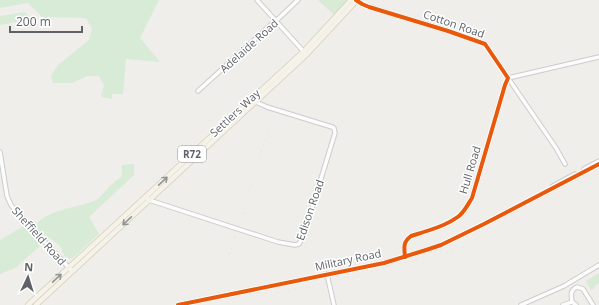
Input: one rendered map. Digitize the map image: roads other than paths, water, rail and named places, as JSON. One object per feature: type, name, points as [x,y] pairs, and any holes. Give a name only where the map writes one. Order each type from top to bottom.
[{"type":"main road","name":"Settlers Way","points":[[305,52],[351,0]]},
{"type":"main road","name":"Settlers Way","points":[[34,304],[253,100],[321,39],[357,0]]},
{"type":"street","points":[[257,0],[305,52]]},
{"type":"street","name":"Adelaide Road","points":[[198,91],[298,0]]},
{"type":"street","name":"Cotton Road","points":[[357,0],[369,6],[485,44],[556,148],[565,164]]},
{"type":"street","points":[[508,78],[599,57]]},
{"type":"street","name":"Hull Road","points":[[405,257],[405,243],[411,236],[446,223],[459,216],[466,209],[472,198],[508,78]]},
{"type":"street","name":"Edison Road","points":[[147,198],[278,242],[295,245],[300,244],[329,156],[335,130],[332,126],[267,107],[253,100]]},
{"type":"street","name":"Sheffield Road","points":[[0,152],[7,196],[12,205],[70,269]]},
{"type":"street","name":"Military Road","points":[[514,208],[599,161]]},
{"type":"street","name":"Military Road","points":[[181,305],[384,263],[441,245],[532,200],[599,164]]},
{"type":"street","points":[[521,305],[564,286],[599,265]]},
{"type":"street","points":[[327,274],[334,305]]},
{"type":"street","points":[[563,305],[574,304],[571,298],[572,292],[579,287],[583,289],[593,305]]},
{"type":"railway","points":[[203,293],[217,282],[226,266],[269,126]]},
{"type":"railway","points":[[182,299],[233,290],[267,293],[281,292],[329,283],[468,246],[491,236],[599,173]]}]
